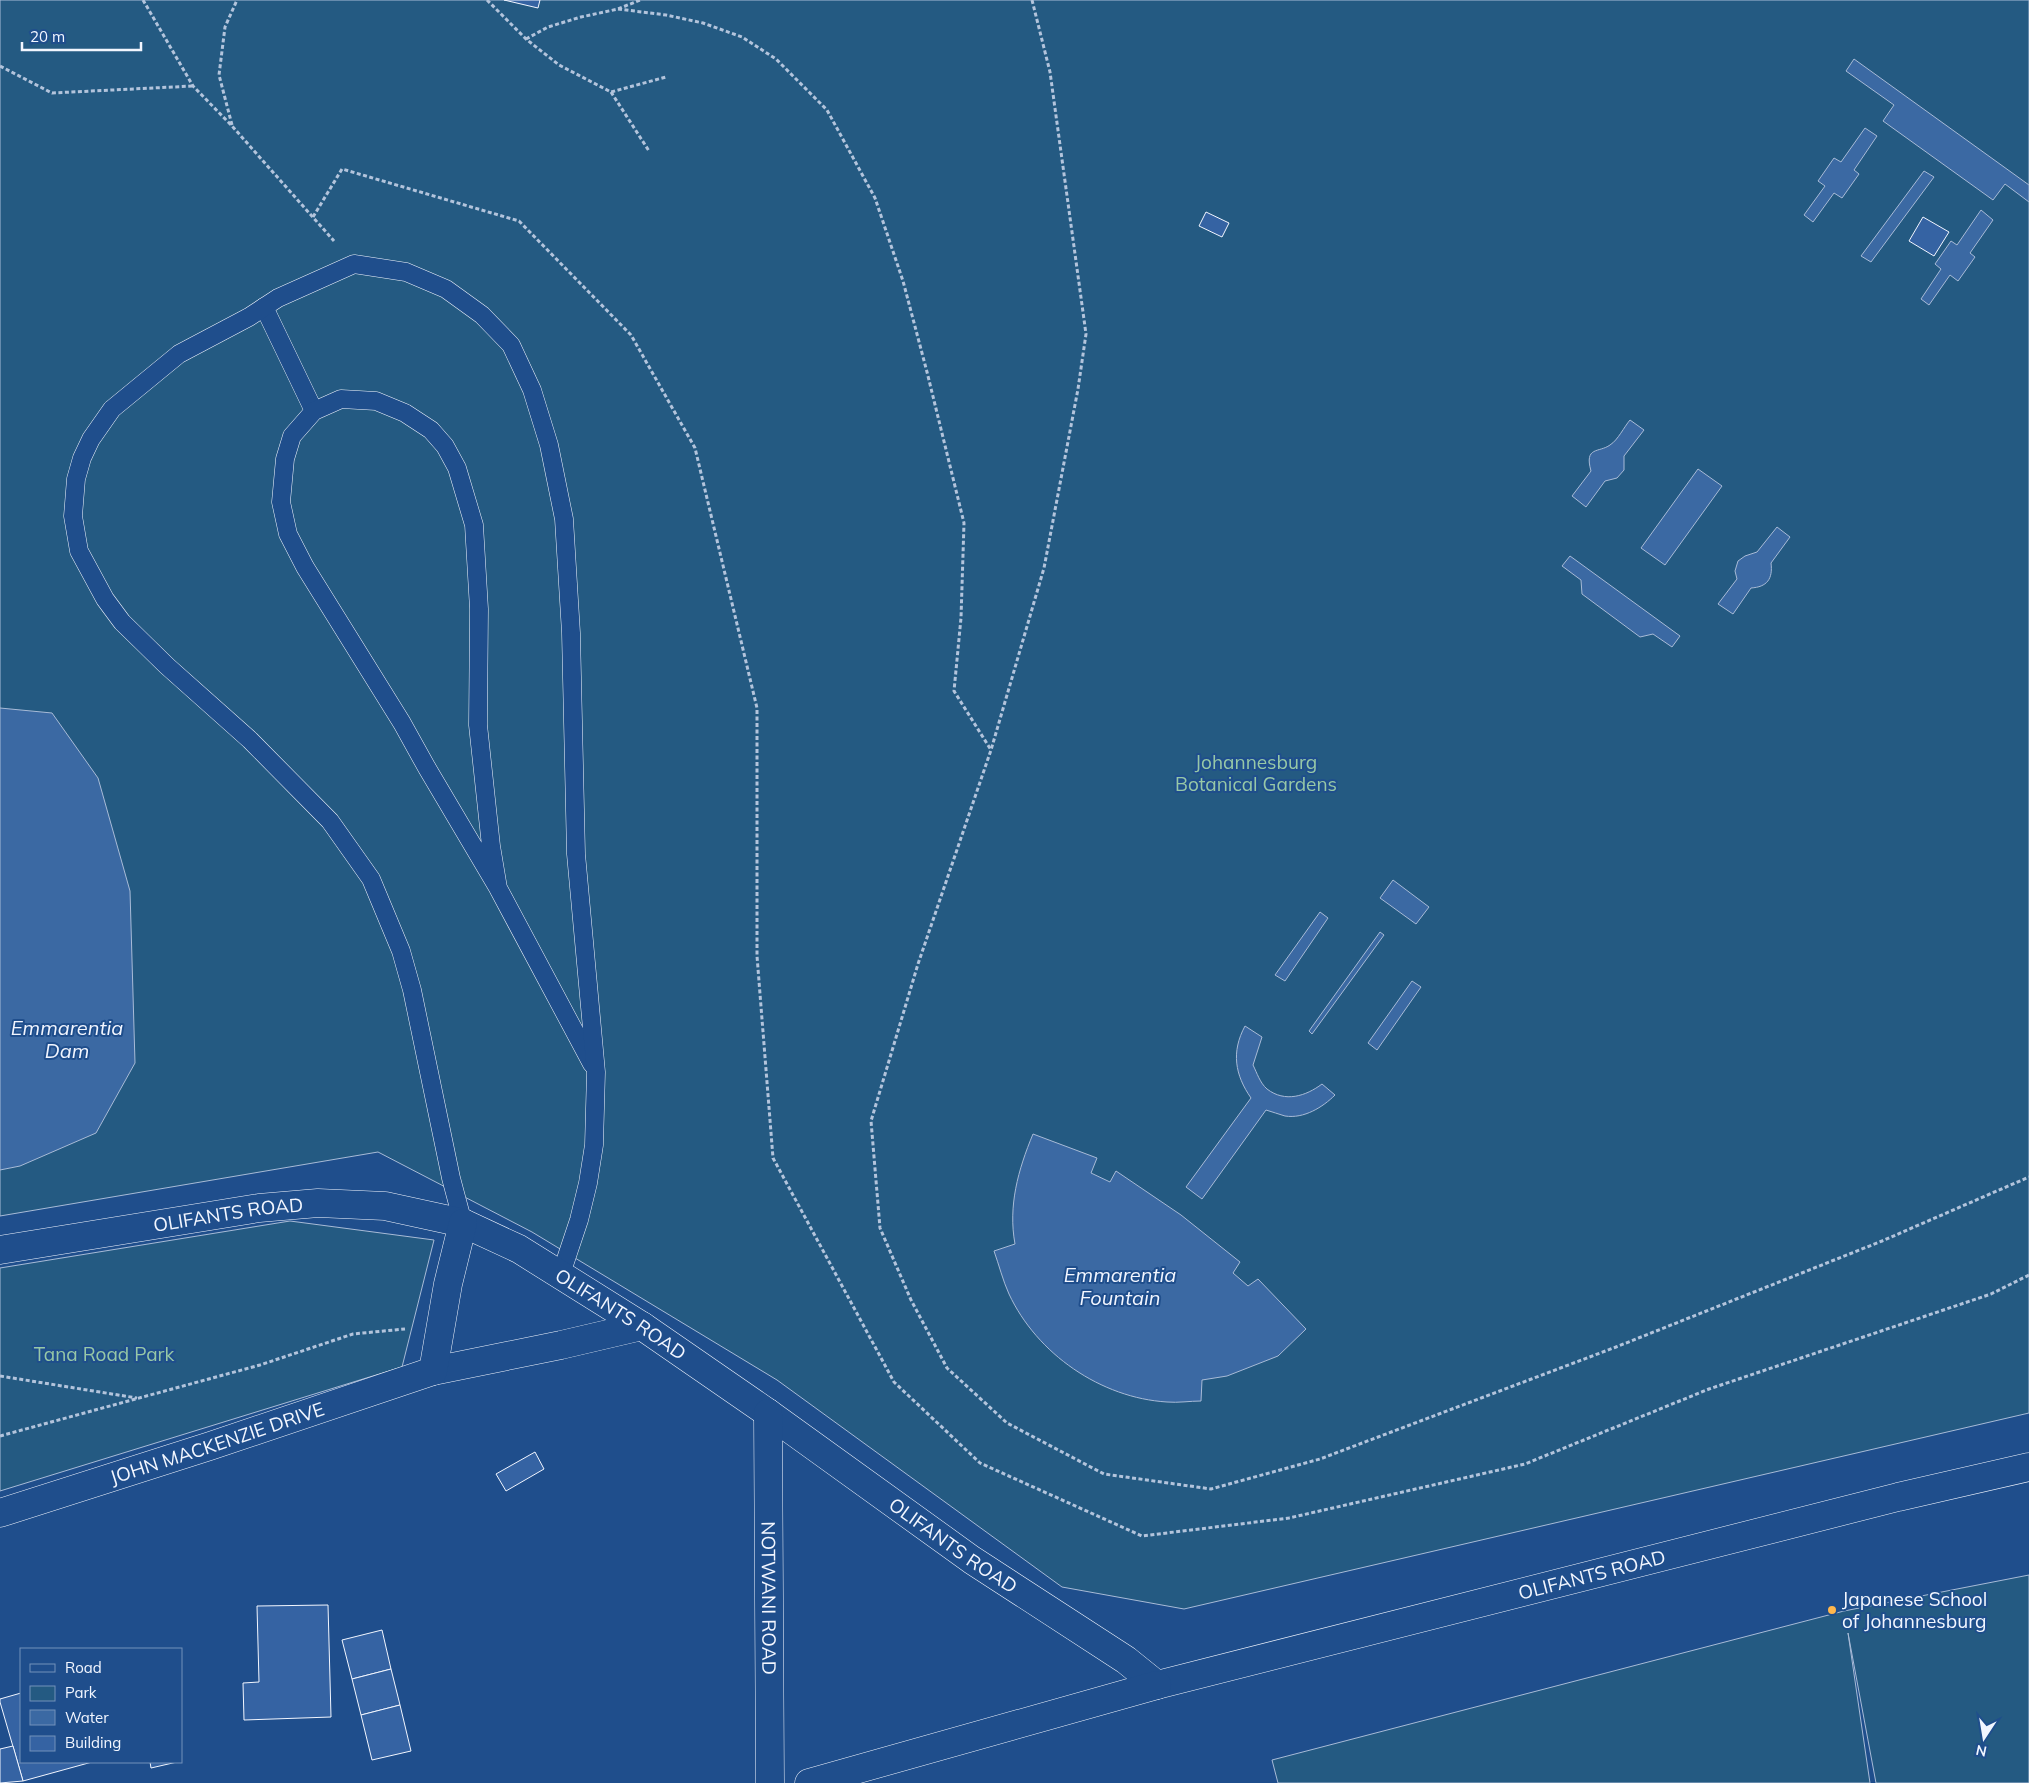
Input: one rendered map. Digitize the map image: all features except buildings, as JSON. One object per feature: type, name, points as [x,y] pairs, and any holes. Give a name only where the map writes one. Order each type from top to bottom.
[{"type":"street","name":"OLIFANTS ROAD","points":[[0,1250],[259,1208],[318,1203],[385,1206],[463,1223],[519,1249],[642,1326],[768,1413],[972,1560],[1126,1660],[1158,1685]]},
{"type":"street","points":[[433,1371],[463,1223]]},
{"type":"street","name":"JOHN MACKENZIE DRIVE","points":[[0,1513],[200,1449],[433,1371],[562,1345],[642,1326]]},
{"type":"street","name":"NOTWANI ROAD","points":[[768,1413],[770,1783]]},
{"type":"street","name":"OLIFANTS ROAD","points":[[809,1783],[1158,1685],[1860,1506],[2029,1466]]},
{"type":"lane","points":[[463,1223],[451,1178],[412,990],[401,951],[372,879],[330,821],[250,740],[167,666],[122,622],[105,599],[79,550],[72,516],[76,479],[82,458],[91,439],[112,408],[179,354],[310,283],[354,264],[406,272],[446,289],[482,314],[510,345],[532,390],[549,446],[564,519],[571,634],[576,854],[596,1072],[594,1146],[588,1183],[579,1220],[561,1274]]},
{"type":"lane","points":[[264,307],[314,411]]},
{"type":"lane","points":[[498,888],[491,846],[478,725],[479,609],[474,524],[457,468],[445,446],[431,430],[405,414],[376,401],[341,399],[314,411],[292,436],[285,460],[281,502],[288,534],[305,568],[397,715],[498,888],[596,1072]]},
{"type":"path","points":[[143,0],[193,86],[232,126],[354,264]]},
{"type":"path","points":[[232,126],[219,75],[225,27],[237,0]]},
{"type":"path","points":[[487,0],[526,39],[559,65],[611,92],[649,151]]},
{"type":"path","points":[[526,39],[548,26],[618,9],[640,0]]},
{"type":"path","points":[[1032,0],[1050,72],[1086,334],[1078,389],[1044,568],[991,750],[918,964],[871,1121],[880,1228],[911,1300],[947,1368],[1007,1423],[1104,1474],[1211,1489],[1320,1459],[1616,1347],[1882,1241],[2029,1177]]},
{"type":"path","points":[[618,9],[666,15],[703,23],[742,37],[776,59],[827,110],[875,198],[903,281],[964,523],[961,618],[954,691],[991,750]]},
{"type":"path","points":[[0,66],[52,93],[193,86]]},
{"type":"path","points":[[611,92],[666,77]]},
{"type":"path","points":[[312,217],[342,169],[392,182],[519,221],[631,335],[696,448],[757,708],[757,956],[773,1158],[894,1382],[980,1464],[1142,1536],[1288,1518],[1525,1464],[1709,1388],[1991,1294],[2029,1275]]},
{"type":"path","points":[[0,1436],[260,1365],[353,1334],[441,1326]]},
{"type":"path","points":[[0,1376],[140,1398]]},
{"type":"green space","name":"Johannesburg Botanical Gardens","points":[[0,0],[2029,0],[2029,1413],[1184,1609],[1062,1587],[777,1380],[532,1232],[378,1152],[0,1216]]},
{"type":"green space","name":"Tana Road Park","points":[[290,1221],[434,1240],[402,1367],[0,1491],[0,1268]]},
{"type":"green space","name":"Japanese School of Johannesburg","points":[[2029,1575],[2029,1783],[1876,1783],[1848,1633],[1870,1783],[1278,1783],[1272,1760],[1844,1611]]},
{"type":"water","points":[[1854,59],[2029,185],[2029,202],[2005,184],[1993,200],[1883,121],[1894,105],[1846,71]]},
{"type":"water","points":[[1865,128],[1877,136],[1854,170],[1859,174],[1842,198],[1834,193],[1813,222],[1804,215],[1825,186],[1818,181],[1834,158],[1841,162]]},
{"type":"water","points":[[1924,171],[1934,177],[1871,262],[1861,256]]},
{"type":"water","points":[[1981,210],[1993,220],[1970,253],[1975,257],[1958,281],[1950,275],[1929,305],[1921,299],[1941,269],[1935,264],[1951,241],[1957,245]]},
{"type":"water","points":[[1630,420],[1644,430],[1624,456],[1624,470],[1617,478],[1605,481],[1586,507],[1572,496],[1591,471],[1589,458],[1591,454],[1613,443]]},
{"type":"water","points":[[1698,469],[1722,486],[1665,565],[1641,548]]},
{"type":"water","points":[[1777,527],[1790,537],[1771,563],[1770,578],[1765,584],[1751,588],[1733,614],[1718,604],[1737,579],[1735,571],[1738,561],[1745,556],[1757,552]]},
{"type":"water","points":[[1570,556],[1680,636],[1672,647],[1653,634],[1640,637],[1582,594],[1581,580],[1562,566]]},
{"type":"water","name":"Emmarentia Dam","points":[[0,708],[52,713],[98,778],[130,891],[135,1063],[96,1133],[20,1166],[0,1170]]},
{"type":"water","points":[[1393,880],[1429,907],[1416,924],[1380,898]]},
{"type":"water","points":[[1320,912],[1328,918],[1285,981],[1275,975]]},
{"type":"water","points":[[1380,932],[1384,935],[1312,1034],[1309,1031]]},
{"type":"water","points":[[1412,981],[1421,987],[1377,1050],[1368,1043]]},
{"type":"water","points":[[1245,1026],[1262,1037],[1253,1065],[1267,1089],[1281,1096],[1288,1097],[1302,1095],[1322,1084],[1335,1095],[1319,1108],[1299,1116],[1285,1116],[1266,1110],[1202,1199],[1186,1187],[1251,1098],[1241,1081],[1237,1063],[1238,1045]]},
{"type":"water","name":"Emmarentia Fountain","points":[[1033,1134],[1097,1158],[1091,1173],[1110,1182],[1116,1171],[1181,1215],[1240,1262],[1233,1273],[1248,1286],[1258,1279],[1306,1329],[1278,1356],[1227,1376],[1202,1380],[1201,1401],[1171,1402],[1142,1399],[1118,1392],[1095,1382],[1074,1369],[1036,1336],[1021,1316],[1009,1294],[994,1251],[1015,1244],[1013,1216],[1016,1188]]},
{"type":"place","name":"Japanese School of Johannesburg","points":[[1832,1610]]}]
